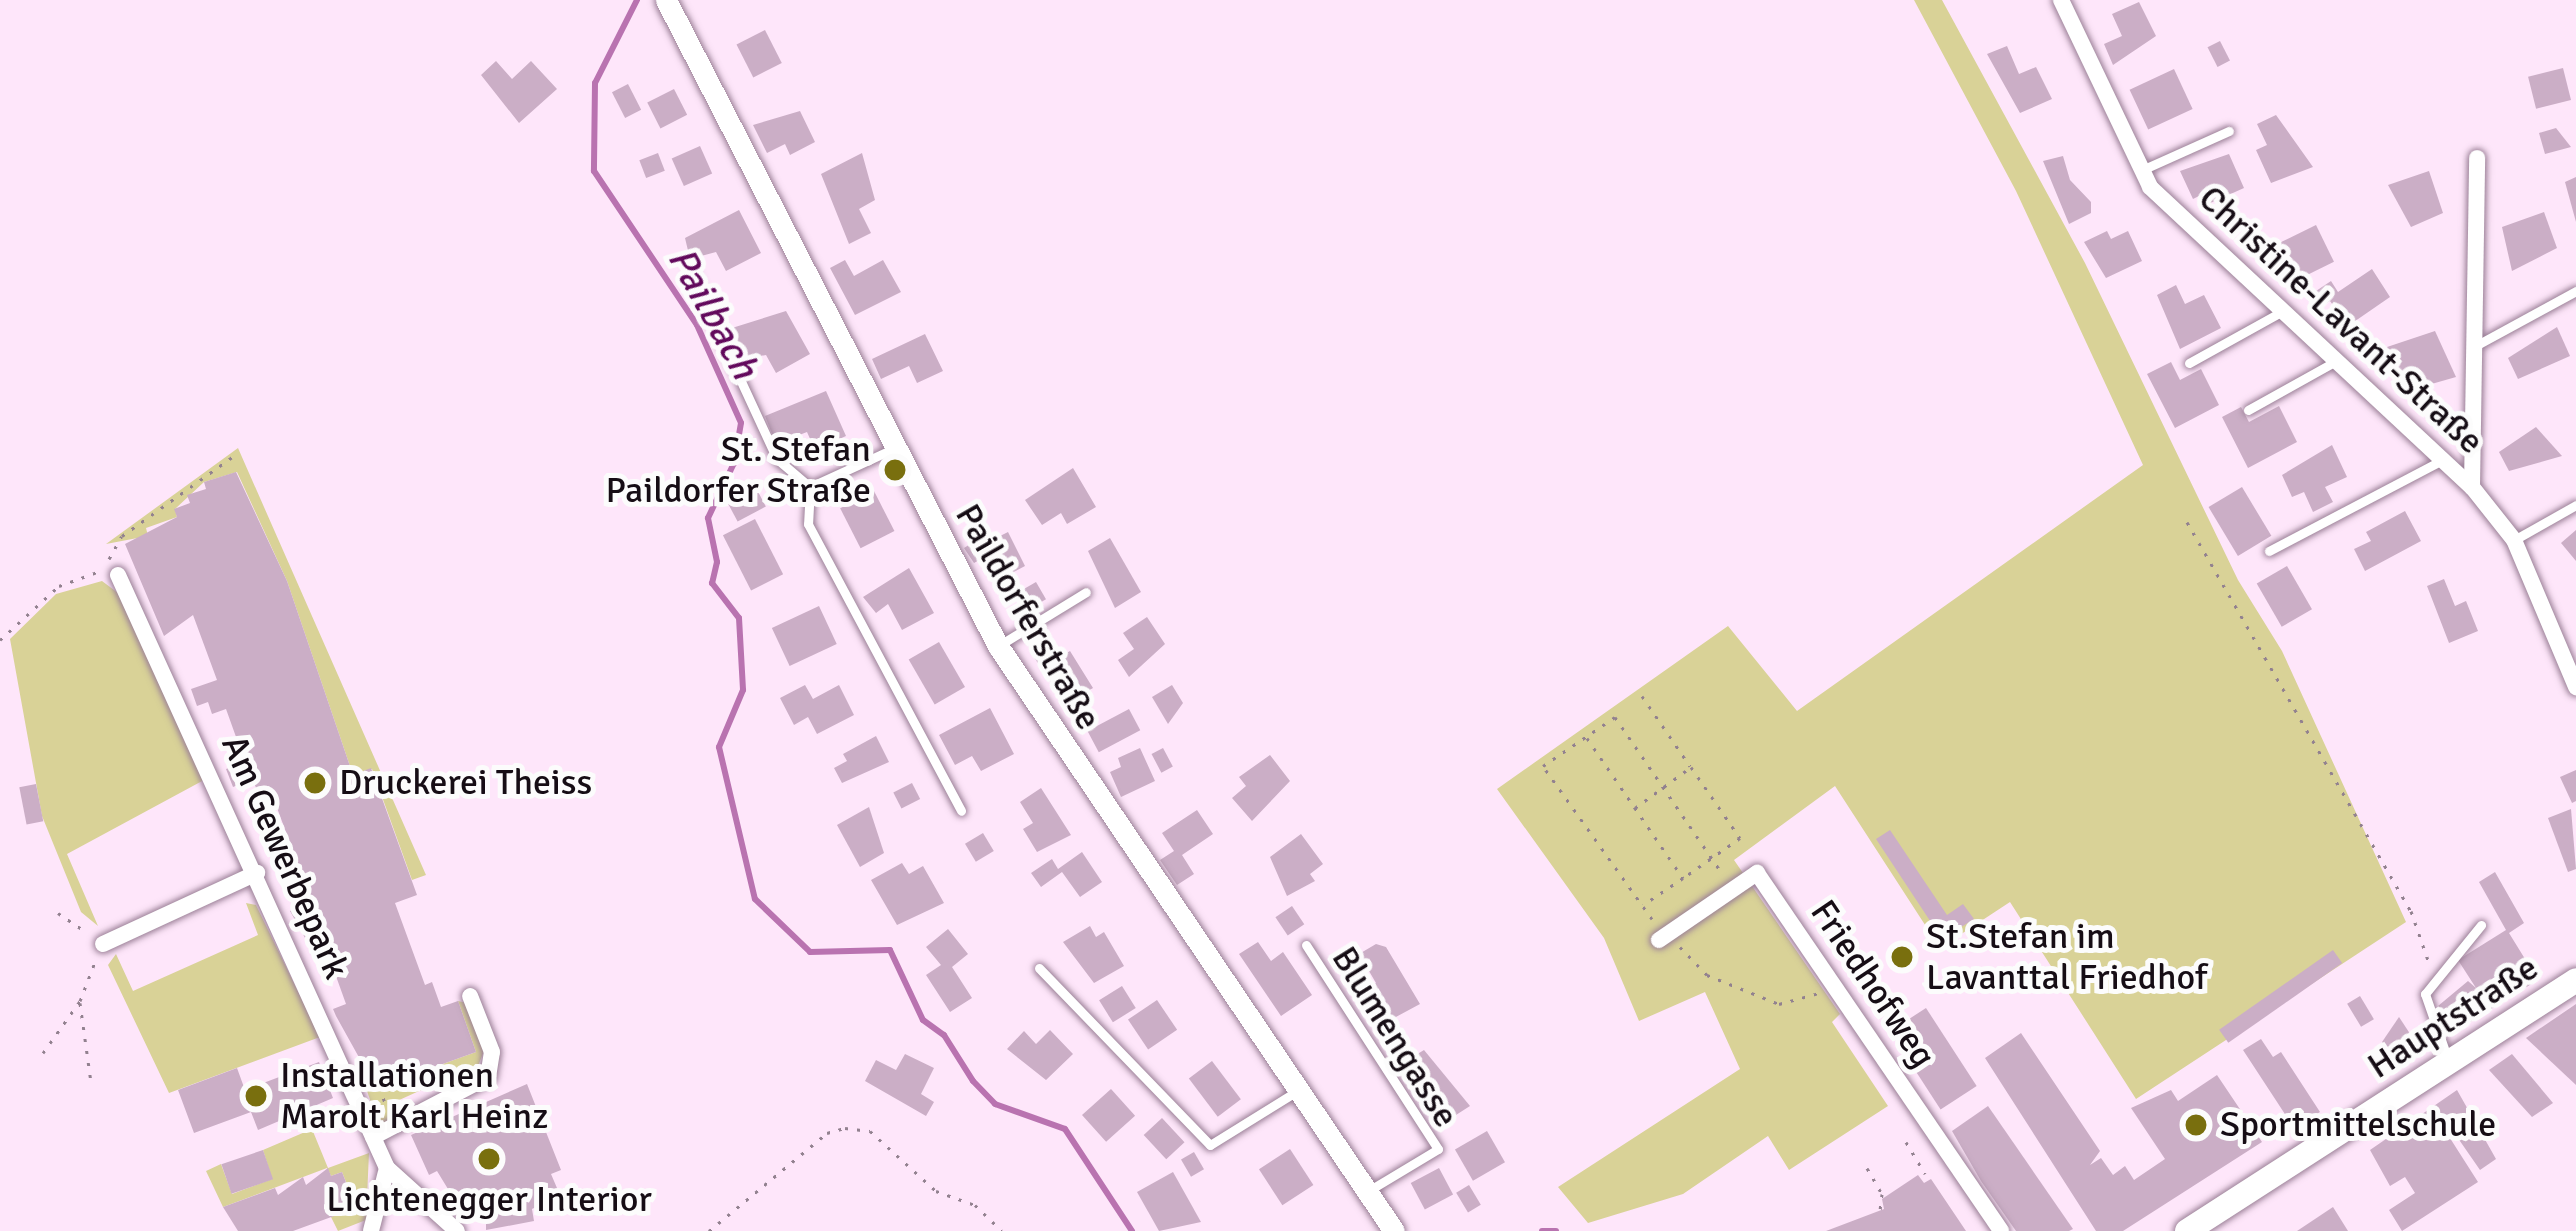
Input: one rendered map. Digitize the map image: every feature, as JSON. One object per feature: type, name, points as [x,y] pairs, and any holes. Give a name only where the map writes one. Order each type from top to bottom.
[{"type":"main road","name":"Hauptstraße","points":[[2187,1231],[2574,986]]},
{"type":"street","name":"Paildorferstraße","points":[[667,0],[998,646],[1394,1231]]},
{"type":"street","name":"Christine-Lavant-Straße","points":[[2061,0],[2150,187],[2472,487],[2514,540],[2576,687]]},
{"type":"street","points":[[2472,487],[2477,158]]},
{"type":"street","name":"Am Gewerbepark","points":[[110,573],[257,873],[387,1168],[458,1231]]},
{"type":"street","points":[[103,944],[257,873]]},
{"type":"street","name":"Friedhofweg","points":[[1733,889],[1757,873],[2001,1231]]},
{"type":"street","points":[[1663,937],[1733,889]]},
{"type":"street","points":[[373,1137],[488,1077],[492,1052],[470,996]]},
{"type":"street","points":[[371,1231],[387,1168]]},
{"type":"lane","points":[[2144,169],[2229,131]]},
{"type":"lane","points":[[691,273],[777,459],[810,487]]},
{"type":"lane","points":[[2477,344],[2576,290]]},
{"type":"lane","points":[[2189,363],[2284,311]]},
{"type":"lane","points":[[2248,410],[2336,361]]},
{"type":"lane","points":[[810,487],[896,448]]},
{"type":"lane","points":[[2270,551],[2442,460]]},
{"type":"lane","points":[[810,487],[808,524],[961,811]]},
{"type":"lane","points":[[2514,540],[2576,505]]},
{"type":"lane","points":[[998,646],[1086,592]]},
{"type":"lane","points":[[2449,1062],[2425,994],[2481,926]]},
{"type":"lane","name":"Blumengasse","points":[[1306,945],[1438,1149],[1367,1192]]},
{"type":"lane","points":[[1039,968],[1210,1145],[1297,1091]]},
{"type":"path","points":[[0,640],[59,586],[110,573],[122,536],[235,455]]},
{"type":"path","points":[[2187,522],[2411,911],[2435,979]]},
{"type":"path","points":[[1641,907],[1740,838],[1642,696]]},
{"type":"path","points":[[1733,889],[1615,717],[1543,766],[1663,937],[1707,975],[1779,1004],[1837,988]]},
{"type":"path","points":[[1586,737],[1683,878]]},
{"type":"path","points":[[1636,808],[1691,767]]},
{"type":"path","points":[[43,1053],[80,1001],[103,944],[58,913]]},
{"type":"path","points":[[80,1001],[92,1082]]},
{"type":"path","points":[[379,1087],[394,1127]]},
{"type":"path","points":[[709,1231],[827,1133],[845,1128],[870,1131],[936,1191],[975,1205],[1002,1231]]},
{"type":"path","points":[[1906,1142],[1925,1174]]},
{"type":"path","points":[[1867,1168],[1882,1194],[1880,1210]]},
{"type":"shaded area","points":[[1914,0],[1942,0],[2085,263],[2238,580],[2282,651],[2406,922],[2136,1099],[2010,902],[1940,948],[1835,786],[1734,860],[1840,1014],[1832,1022],[1888,1106],[1789,1170],[1768,1136],[1683,1194],[1588,1223],[1558,1187],[1740,1069],[1705,992],[1639,1021],[1604,938],[1497,789],[1728,626],[1797,711],[2143,465],[2016,191]]},
{"type":"shaded area","points":[[238,448],[426,875],[412,880],[372,769],[353,775],[287,581],[237,472],[204,482],[175,509],[177,517],[146,528],[148,536],[106,544]]},
{"type":"shaded area","points":[[102,581],[118,593],[204,780],[67,854],[98,926],[81,912],[42,816],[10,639],[56,594]]},
{"type":"shaded area","points":[[246,903],[256,905],[320,1037],[169,1093],[108,965],[116,954],[133,991],[258,935]]},
{"type":"shaded area","points":[[458,1001],[467,1003],[484,1051],[472,1081],[466,1086],[459,1073],[397,1101],[402,1115],[379,1125],[357,1063],[366,1060],[376,1088],[476,1052]]},
{"type":"shaded area","points":[[312,1129],[328,1168],[369,1153],[366,1220],[338,1231],[331,1217],[356,1207],[342,1172],[331,1176],[327,1168],[223,1207],[206,1171],[221,1164],[232,1194],[272,1179],[263,1150]]},
{"type":"building","points":[[2139,2],[2156,36],[2113,65],[2104,44],[2122,36],[2112,14]]},
{"type":"building","points":[[765,30],[782,63],[753,77],[736,45]]},
{"type":"building","points":[[2220,41],[2230,61],[2218,67],[2208,47]]},
{"type":"building","points":[[2007,46],[2019,74],[2036,67],[2052,99],[2020,113],[1987,54]]},
{"type":"building","points":[[496,61],[512,79],[531,61],[557,89],[519,123],[481,75]]},
{"type":"building","points":[[2563,68],[2571,100],[2536,109],[2528,77]]},
{"type":"building","points":[[2174,69],[2193,109],[2148,130],[2130,90]]},
{"type":"building","points":[[628,84],[641,110],[625,118],[612,92]]},
{"type":"building","points":[[674,89],[687,115],[660,128],[647,103]]},
{"type":"building","points":[[800,111],[815,142],[790,155],[785,144],[767,153],[753,125]]},
{"type":"building","points":[[2276,115],[2313,167],[2271,183],[2256,150],[2267,145],[2257,124]]},
{"type":"building","points":[[2556,128],[2571,147],[2545,154],[2539,133]]},
{"type":"building","points":[[700,146],[712,173],[684,186],[672,159]]},
{"type":"building","points":[[658,153],[665,171],[646,178],[639,160]]},
{"type":"building","points":[[862,153],[875,200],[859,209],[871,233],[849,244],[821,174]]},
{"type":"building","points":[[2229,154],[2244,188],[2206,205],[2201,195],[2193,199],[2180,171]]},
{"type":"building","points":[[2063,156],[2070,180],[2091,202],[2091,213],[2069,224],[2043,161]]},
{"type":"building","points":[[2429,171],[2443,213],[2411,227],[2388,185]]},
{"type":"building","points":[[2576,177],[2576,222],[2565,182]]},
{"type":"building","points":[[739,210],[761,253],[726,271],[716,252],[690,259],[685,238]]},
{"type":"building","points":[[2544,212],[2557,248],[2512,271],[2502,227]]},
{"type":"building","points":[[2316,225],[2334,262],[2294,281],[2276,244]]},
{"type":"building","points":[[2107,231],[2111,239],[2128,231],[2142,261],[2106,278],[2084,242]]},
{"type":"building","points":[[845,260],[854,276],[883,260],[901,292],[855,315],[830,268]]},
{"type":"building","points":[[2372,269],[2390,297],[2348,326],[2330,301],[2322,306],[2313,293],[2331,281],[2338,292]]},
{"type":"building","points":[[2176,285],[2185,304],[2204,295],[2221,328],[2180,349],[2157,295]]},
{"type":"building","points":[[786,311],[810,354],[776,373],[766,355],[737,360],[732,328]]},
{"type":"building","points":[[2557,327],[2570,356],[2518,379],[2508,358]]},
{"type":"building","points":[[2435,331],[2456,377],[2407,391],[2387,347]]},
{"type":"building","points":[[925,334],[943,371],[917,383],[909,366],[881,379],[872,359]]},
{"type":"building","points":[[2171,362],[2180,380],[2201,369],[2219,405],[2175,428],[2147,374]]},
{"type":"building","points":[[826,391],[846,436],[815,450],[807,432],[776,444],[765,416]]},
{"type":"building","points":[[2279,406],[2297,442],[2248,468],[2222,417],[2241,407],[2249,422]]},
{"type":"building","points":[[2536,427],[2562,456],[2509,471],[2499,452]]},
{"type":"building","points":[[2332,445],[2347,477],[2325,487],[2333,502],[2313,512],[2304,492],[2292,497],[2282,475]]},
{"type":"building","points":[[1073,468],[1096,507],[1067,524],[1061,513],[1042,525],[1025,500]]},
{"type":"building","name":"Druckerei Theiss","points":[[236,472],[287,581],[353,775],[371,768],[417,895],[395,903],[425,985],[432,982],[441,1007],[458,1001],[476,1052],[376,1088],[333,1009],[346,1004],[323,940],[309,945],[290,911],[312,903],[269,786],[257,791],[253,779],[233,787],[226,769],[245,762],[226,709],[212,714],[208,702],[197,706],[191,689],[217,680],[193,615],[164,636],[125,544],[177,517],[174,509],[190,503],[187,495],[206,489],[204,482]]},
{"type":"building","points":[[2242,487],[2271,536],[2238,556],[2209,507]]},
{"type":"building","points":[[756,488],[766,507],[738,522],[728,503]]},
{"type":"building","points":[[874,491],[894,531],[861,548],[840,508]]},
{"type":"building","points":[[2405,511],[2421,541],[2365,571],[2354,549],[2371,541],[2366,532]]},
{"type":"building","points":[[755,519],[783,574],[751,591],[723,535]]},
{"type":"building","points":[[2576,530],[2576,561],[2561,543]]},
{"type":"building","points":[[989,532],[994,539],[1008,532],[1025,566],[998,580],[986,556],[974,563],[964,548]]},
{"type":"building","points":[[1110,538],[1141,592],[1115,608],[1088,551]]},
{"type":"building","points":[[2287,566],[2312,609],[2282,627],[2257,584]]},
{"type":"building","points":[[909,568],[934,613],[902,630],[888,604],[876,613],[863,597]]},
{"type":"building","points":[[2444,579],[2455,606],[2466,601],[2478,631],[2449,643],[2427,586]]},
{"type":"building","points":[[1036,582],[1046,599],[1030,608],[1020,591]]},
{"type":"building","points":[[819,606],[837,644],[790,666],[772,628]]},
{"type":"building","points":[[1147,617],[1165,644],[1129,677],[1118,660],[1134,649],[1123,633]]},
{"type":"building","points":[[939,642],[965,687],[935,705],[909,660]]},
{"type":"building","points":[[1046,644],[1055,660],[1070,651],[1093,688],[1066,704],[1031,653]]},
{"type":"building","points":[[805,685],[813,699],[839,685],[854,715],[817,734],[808,717],[794,725],[780,698]]},
{"type":"building","points":[[1172,685],[1183,703],[1168,724],[1152,697]]},
{"type":"building","points":[[990,708],[1014,754],[981,771],[972,756],[955,765],[939,735]]},
{"type":"building","points":[[1129,709],[1140,730],[1099,752],[1088,731]]},
{"type":"building","points":[[876,736],[889,762],[842,783],[834,768],[847,761],[843,754]]},
{"type":"building","points":[[1140,748],[1155,781],[1121,797],[1110,772],[1121,767],[1118,758]]},
{"type":"building","points":[[1163,748],[1173,767],[1161,773],[1152,754]]},
{"type":"building","points":[[1270,755],[1290,781],[1252,821],[1232,798],[1246,786],[1239,777]]},
{"type":"building","points":[[2576,770],[2576,801],[2572,803],[2560,777]]},
{"type":"building","points":[[912,783],[920,799],[901,809],[893,793]]},
{"type":"building","points":[[36,784],[43,821],[27,825],[19,787]]},
{"type":"building","points":[[1041,788],[1071,835],[1037,852],[1023,829],[1033,823],[1020,802]]},
{"type":"building","points":[[869,807],[884,853],[860,867],[837,825]]},
{"type":"building","points":[[2571,809],[2576,869],[2568,872],[2548,818]]},
{"type":"building","points":[[1197,810],[1213,834],[1182,855],[1194,874],[1177,885],[1160,860],[1174,851],[1162,833]]},
{"type":"building","points":[[1890,830],[1947,915],[1963,904],[1974,919],[1942,939],[1876,839]]},
{"type":"building","points":[[983,833],[994,851],[976,862],[965,844]]},
{"type":"building","points":[[1301,834],[1323,864],[1310,874],[1315,881],[1287,896],[1270,857]]},
{"type":"building","points":[[1082,852],[1102,882],[1080,897],[1062,872],[1041,887],[1031,873],[1052,859],[1058,869]]},
{"type":"building","points":[[902,863],[909,874],[923,866],[944,903],[897,925],[871,880]]},
{"type":"building","points":[[2495,872],[2524,923],[2509,933],[2538,980],[2454,1032],[2438,1006],[2468,981],[2476,988],[2458,960],[2506,930],[2479,882]]},
{"type":"building","points":[[1292,906],[1304,924],[1288,935],[1275,917]]},
{"type":"building","points":[[1090,926],[1096,937],[1104,932],[1124,966],[1094,983],[1063,942]]},
{"type":"building","points":[[948,929],[968,954],[952,967],[972,998],[950,1012],[926,975],[941,965],[926,947]]},
{"type":"building","points":[[1258,942],[1271,961],[1283,952],[1312,995],[1281,1016],[1239,954]]},
{"type":"building","points":[[1376,944],[1386,947],[1420,1004],[1394,1018],[1381,1019],[1364,990],[1376,983],[1359,954]]},
{"type":"building","points":[[2333,950],[2342,963],[2228,1043],[2219,1030]]},
{"type":"building","points":[[1122,986],[1136,1008],[1113,1022],[1099,1000]]},
{"type":"building","points":[[2360,996],[2374,1019],[2361,1027],[2347,1004]]},
{"type":"building","points":[[1157,1000],[1177,1030],[1148,1049],[1128,1020]]},
{"type":"building","points":[[2576,1004],[2576,1085],[2526,1038]]},
{"type":"building","points":[[1926,1008],[1977,1086],[1941,1109],[1890,1031]]},
{"type":"building","points":[[2399,1017],[2422,1052],[2398,1067],[2382,1042]]},
{"type":"building","points":[[1050,1030],[1073,1054],[1046,1080],[1007,1049],[1024,1031],[1036,1044]]},
{"type":"building","name":"Sportmittelschule","points":[[2021,1033],[2100,1151],[2090,1165],[2101,1158],[2113,1175],[2125,1166],[2134,1180],[2165,1159],[2131,1108],[2171,1090],[2178,1101],[2217,1075],[2262,1142],[2123,1231],[2096,1231],[1985,1058]]},
{"type":"building","points":[[2261,1039],[2273,1057],[2281,1052],[2320,1112],[2294,1128],[2243,1050]]},
{"type":"building","points":[[1424,1050],[1470,1106],[1445,1122],[1406,1061]]},
{"type":"building","points":[[905,1054],[934,1068],[921,1094],[934,1102],[926,1116],[865,1081],[876,1060],[896,1070]]},
{"type":"building","points":[[2512,1054],[2553,1103],[2532,1117],[2489,1070]]},
{"type":"building","points":[[1212,1061],[1241,1099],[1218,1117],[1189,1078]]},
{"type":"building","name":"Installationen Marolt Karl Heinz","points":[[319,1062],[333,1098],[258,1130],[251,1112],[194,1133],[178,1090],[237,1068],[245,1090]]},
{"type":"building","name":"Lichtenegger Interior","points":[[527,1084],[561,1170],[551,1174],[560,1195],[532,1209],[534,1221],[486,1230],[486,1214],[462,1212],[437,1171],[429,1175],[411,1135]]},
{"type":"building","points":[[1111,1089],[1135,1116],[1106,1142],[1082,1115]]},
{"type":"building","points":[[2457,1090],[2496,1159],[2480,1170],[2453,1131],[2448,1135],[2478,1182],[2402,1231],[2389,1210],[2415,1193],[2405,1177],[2390,1186],[2370,1150]]},
{"type":"building","points":[[1988,1106],[2073,1229],[2016,1231],[1981,1181],[1952,1131]]},
{"type":"building","points":[[1162,1118],[1185,1142],[1166,1159],[1144,1135]]},
{"type":"building","points":[[1487,1131],[1505,1162],[1473,1181],[1455,1150]]},
{"type":"building","points":[[1290,1149],[1313,1185],[1282,1205],[1259,1169]]},
{"type":"building","points":[[263,1150],[273,1179],[231,1194],[221,1164]]},
{"type":"building","points":[[1194,1152],[1204,1169],[1191,1177],[1181,1160]]},
{"type":"building","points":[[328,1168],[331,1176],[342,1172],[356,1208],[293,1231],[238,1231],[223,1207],[275,1188],[278,1195],[303,1177],[306,1185]]},
{"type":"building","points":[[1439,1168],[1453,1194],[1425,1210],[1411,1183]]},
{"type":"building","points":[[1173,1172],[1201,1222],[1159,1231],[1137,1192]]},
{"type":"building","points":[[1918,1175],[1924,1183],[1931,1179],[1966,1231],[1826,1231],[1884,1209],[1882,1199]]},
{"type":"building","points":[[1469,1185],[1481,1205],[1468,1212],[1456,1193]]},
{"type":"building","points":[[2333,1207],[2348,1231],[2297,1231]]},
{"type":"waterway","name":"Pailbach","points":[[637,0],[595,83],[594,171],[697,325],[741,423],[734,463],[708,518],[717,562],[712,583],[739,618],[743,690],[719,747],[755,899],[810,952],[890,950],[923,1020],[944,1035],[973,1081],[995,1104],[1065,1129],[1132,1231]]},
{"type":"waterway","name":"Pailbach","points":[[1542,1231],[1556,1231]]},
{"type":"place","name":"St. Stefan Paildorfer Straße","points":[[895,470]]},
{"type":"place","name":"Druckerei Theiss","points":[[315,783]]},
{"type":"place","name":"St.Stefan im Lavanttal Friedhof","points":[[1902,957]]},
{"type":"place","name":"Installationen Marolt Karl Heinz","points":[[256,1096]]},
{"type":"place","name":"Sportmittelschule","points":[[2196,1125]]},
{"type":"place","name":"Lichtenegger Interior","points":[[489,1159]]}]
